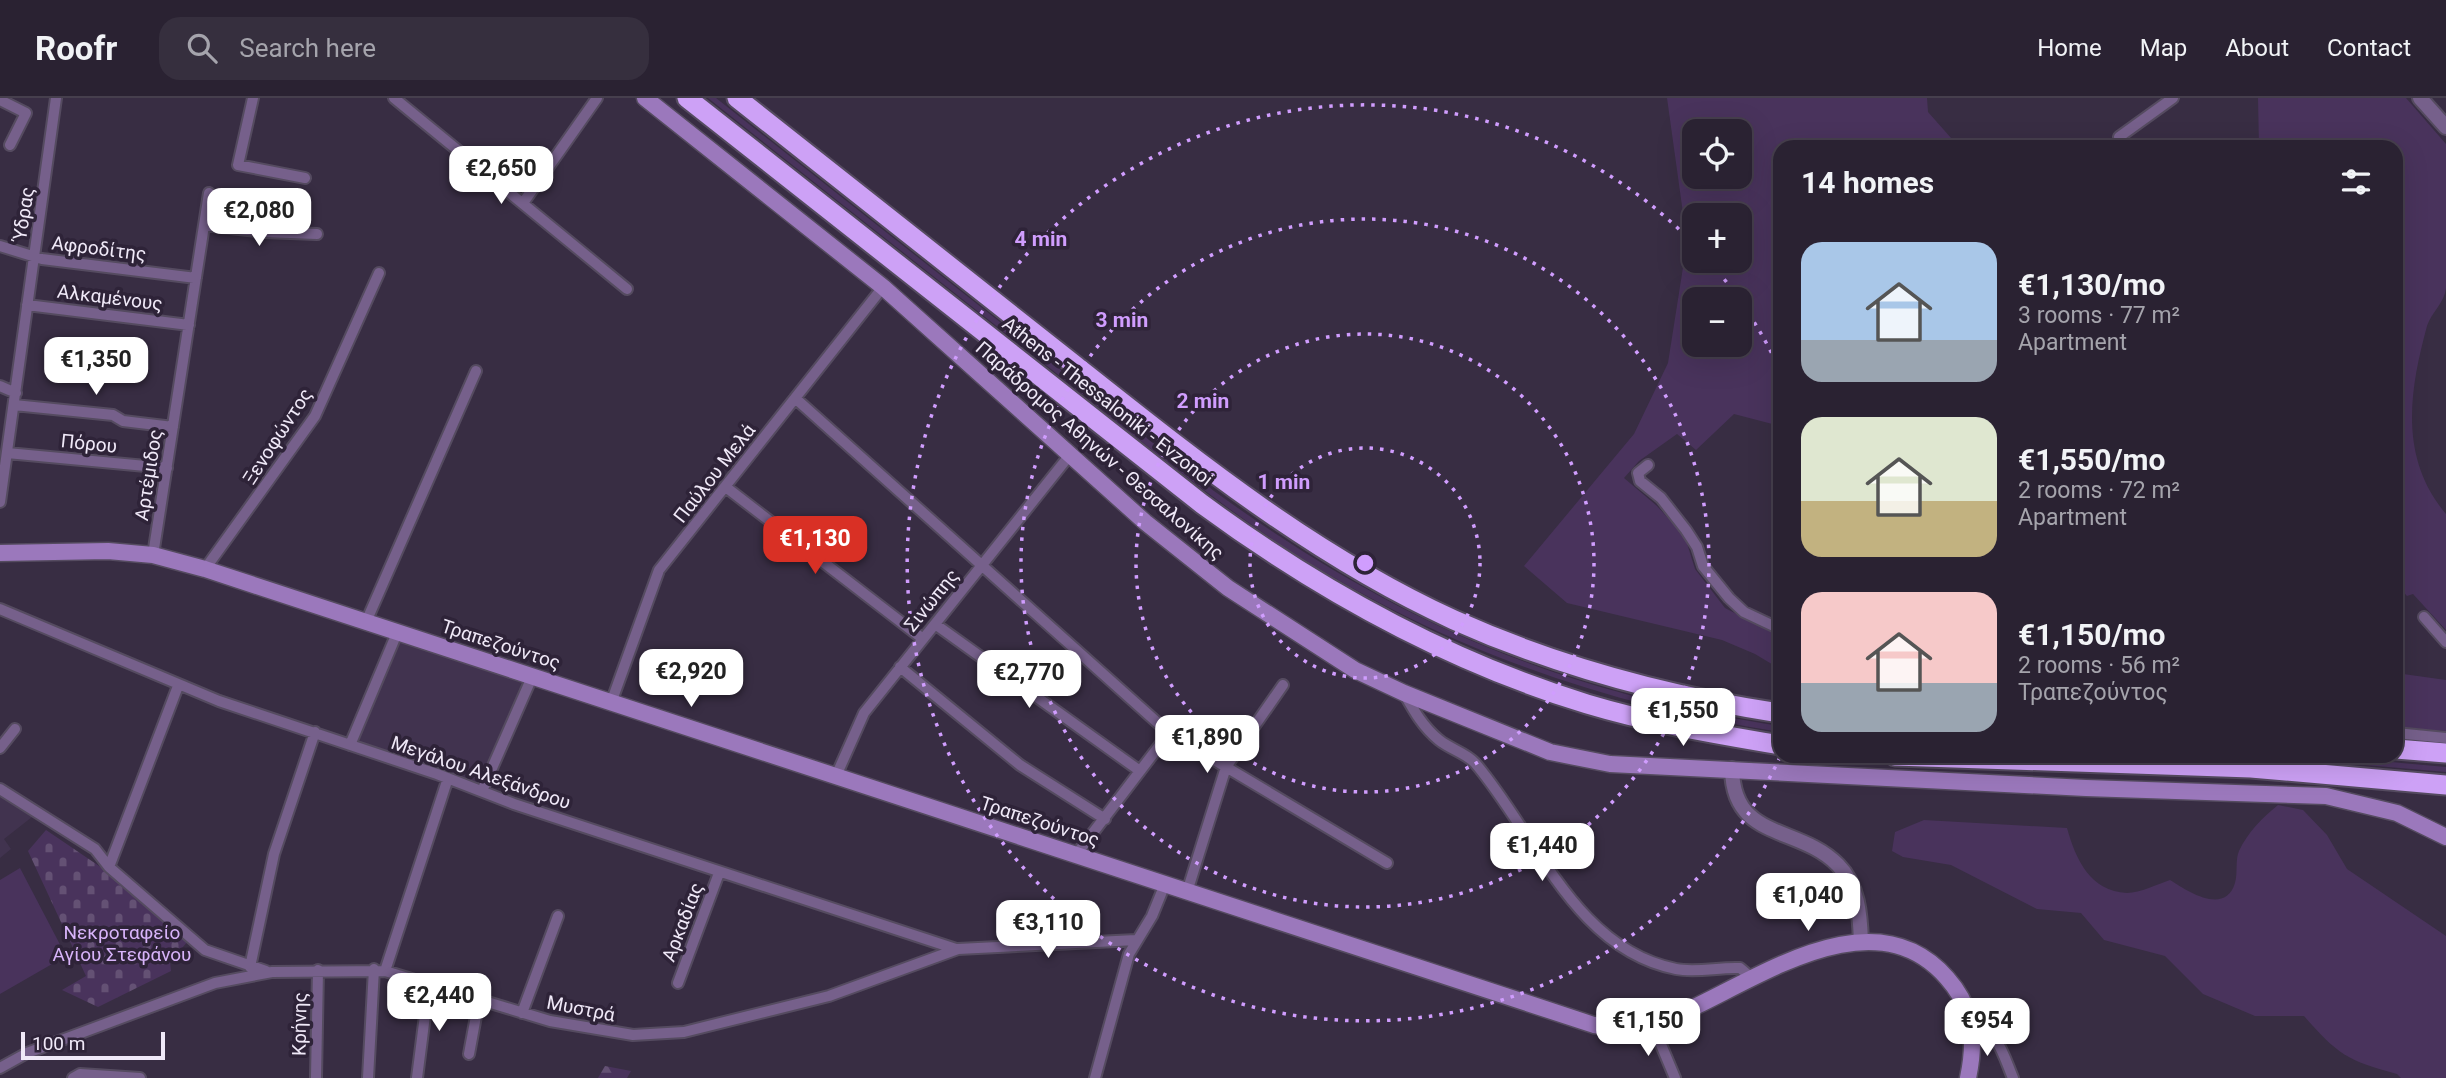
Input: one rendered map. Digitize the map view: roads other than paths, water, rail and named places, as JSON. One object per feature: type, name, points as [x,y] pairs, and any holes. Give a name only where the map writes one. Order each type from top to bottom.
[{"type":"highway","name":"Athens - Thessaloniki - Evzonoi","points":[[687,98],[1202,504],[1289,566],[1334,593],[1440,648],[1554,693],[1656,722],[1773,744]]},
{"type":"highway","name":"Athens - Thessaloniki - Evzonoi","points":[[737,98],[1222,481],[1350,566],[1454,620],[1564,664],[1663,692],[1773,712]]},
{"type":"highway","points":[[2403,750],[2446,754]]},
{"type":"highway","points":[[2103,763],[2251,768],[2446,785]]},
{"type":"main road","name":"Παράδρομος Αθηνών - Θεσσαλονίκης","points":[[645,98],[883,286],[1144,523],[1228,588],[1354,670],[1518,741],[1575,758],[1610,764],[2086,788],[2326,796],[2397,813],[2446,837]]},
{"type":"main road","name":"Τραπεζούντος","points":[[0,553],[58,550],[153,555],[205,569],[1579,1021],[1623,1028],[1667,1020],[1817,949],[1861,942],[1903,949],[1940,970],[1958,993],[1972,1023],[1974,1043],[1968,1078]]},
{"type":"street","name":"Ύδρας","points":[[0,502],[56,98]]},
{"type":"street","points":[[254,98],[238,165],[305,178]]},
{"type":"street","points":[[394,98],[627,289]]},
{"type":"street","points":[[523,203],[597,98]]},
{"type":"street","points":[[2119,136],[2173,98]]},
{"type":"street","points":[[2420,98],[2446,127]]},
{"type":"street","points":[[0,100],[26,113],[10,145]]},
{"type":"street","name":"Αρτέμιδος","points":[[153,555],[209,192]]},
{"type":"street","points":[[204,225],[264,232],[317,234]]},
{"type":"street","name":"Αφροδίτης","points":[[0,246],[34,257],[196,278]]},
{"type":"street","name":"Ξενοφώντος","points":[[205,569],[315,416],[379,273]]},
{"type":"street","name":"Παύλου Μελά","points":[[611,703],[659,570],[727,488],[883,286]]},
{"type":"street","name":"Αλκαμένους","points":[[27,305],[189,325]]},
{"type":"street","points":[[366,622],[476,371]]},
{"type":"street","points":[[0,386],[15,399],[113,415],[123,421],[173,427]]},
{"type":"street","points":[[795,398],[1169,733],[1387,863]]},
{"type":"street","name":"Πόρου","points":[[7,453],[167,468]]},
{"type":"street","name":"Σινώπης","points":[[836,776],[864,713],[1069,456]]},
{"type":"street","points":[[1647,465],[1639,473],[1640,481],[1661,498],[1686,530],[1698,547],[1703,566],[1744,612],[1773,626]]},
{"type":"street","points":[[727,488],[923,639]]},
{"type":"street","name":"Μεγάλου Αλεξάνδρου","points":[[0,608],[178,686],[719,873],[958,949]]},
{"type":"street","points":[[2424,617],[2446,642]]},
{"type":"street","points":[[935,624],[1140,771]]},
{"type":"street","points":[[350,745],[397,633]]},
{"type":"street","points":[[900,667],[1020,765],[1105,819]]},
{"type":"street","points":[[482,791],[532,677]]},
{"type":"street","points":[[1187,892],[1226,767],[1283,685]]},
{"type":"street","points":[[109,867],[178,686]]},
{"type":"street","points":[[1404,693],[1422,724],[1440,741],[1473,761],[1593,926],[1640,957],[1659,964],[1688,970],[1740,968],[1753,979]]},
{"type":"street","points":[[0,748],[15,729]]},
{"type":"street","points":[[250,967],[274,855],[315,732]]},
{"type":"street","points":[[1076,855],[1169,733]]},
{"type":"street","points":[[2403,734],[2446,738]]},
{"type":"street","points":[[1732,769],[1733,790],[1742,809],[1757,820],[1828,856],[1839,866],[1856,896],[1861,942]]},
{"type":"street","points":[[368,1078],[380,970],[447,778]]},
{"type":"street","points":[[0,789],[95,849],[109,867],[205,950],[250,967],[272,972]]},
{"type":"street","name":"Αρκαδίας","points":[[678,983],[719,873]]},
{"type":"street","points":[[1095,1078],[1136,940],[1152,916],[1165,884]]},
{"type":"street","points":[[522,1013],[558,916]]},
{"type":"street","points":[[958,949],[1136,940]]},
{"type":"street","name":"Μυστρά","points":[[0,1068],[38,1049],[215,983],[272,972],[380,970],[522,1013],[614,1033],[684,1032],[829,996],[958,949]]},
{"type":"street","name":"Κρήνης","points":[[316,1078],[318,970]]},
{"type":"street","points":[[417,1078],[429,984]]},
{"type":"street","points":[[469,1054],[479,1000]]},
{"type":"street","points":[[1652,1023],[1675,1078]]},
{"type":"street","points":[[1972,1023],[1984,1025],[1991,1031],[2013,1078]]},
{"type":"street","points":[[73,1078],[80,1074],[140,1078]]},
{"type":"park label","name":"Νεκροταφείο Αγίου Στεφάνου","points":[[122,943]]}]
